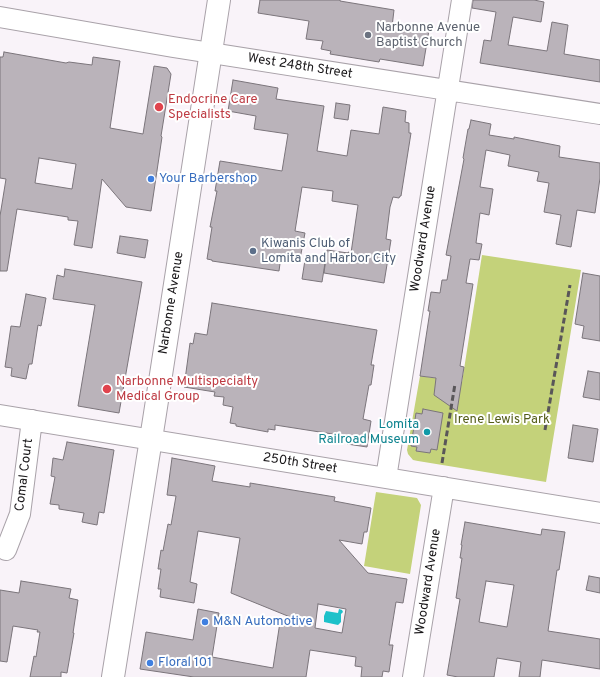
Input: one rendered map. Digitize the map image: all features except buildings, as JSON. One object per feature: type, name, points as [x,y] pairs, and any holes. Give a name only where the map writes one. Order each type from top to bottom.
[{"type":"main road","name":"Narbonne Avenue","points":[[113,677],[219,0]]},
{"type":"street","name":"Woodward Avenue","points":[[386,478],[462,0]]},
{"type":"street","name":"West 248th Street","points":[[0,17],[210,53],[600,114]]},
{"type":"street","name":"250th Street","points":[[0,415],[600,513]]},
{"type":"street","name":"Comal Court","points":[[6,550],[20,514],[32,420]]},
{"type":"street","name":"Woodward Avenue","points":[[413,677],[444,487]]},
{"type":"green space","name":"Irene Lewis Park","points":[[482,255],[581,270],[546,482],[413,460],[408,454],[407,450],[420,376],[462,382]]},
{"type":"green space","points":[[376,492],[417,498],[421,505],[410,574],[364,566]]},
{"type":"water","points":[[339,609],[343,612],[341,614],[341,622],[338,625],[324,622],[326,611],[338,613]]},
{"type":"railway","points":[[545,430],[570,285]]},
{"type":"railway","points":[[442,463],[455,384]]},
{"type":"place","name":"Narbonne Avenue Baptist Church","points":[[368,35]]},
{"type":"place","name":"Endocrine Care Specialists","points":[[159,107]]},
{"type":"place","name":"Your Barbershop","points":[[151,179]]},
{"type":"place","name":"Kiwanis Club of Lomita and Harbor City","points":[[253,251]]},
{"type":"place","name":"Narbonne Multispecialty Medical Group","points":[[107,389]]},
{"type":"place","name":"Lomita Railroad Museum","points":[[427,432]]},
{"type":"place","name":"M&N Automotive","points":[[205,622]]},
{"type":"place","name":"Floral 101","points":[[150,663]]}]
